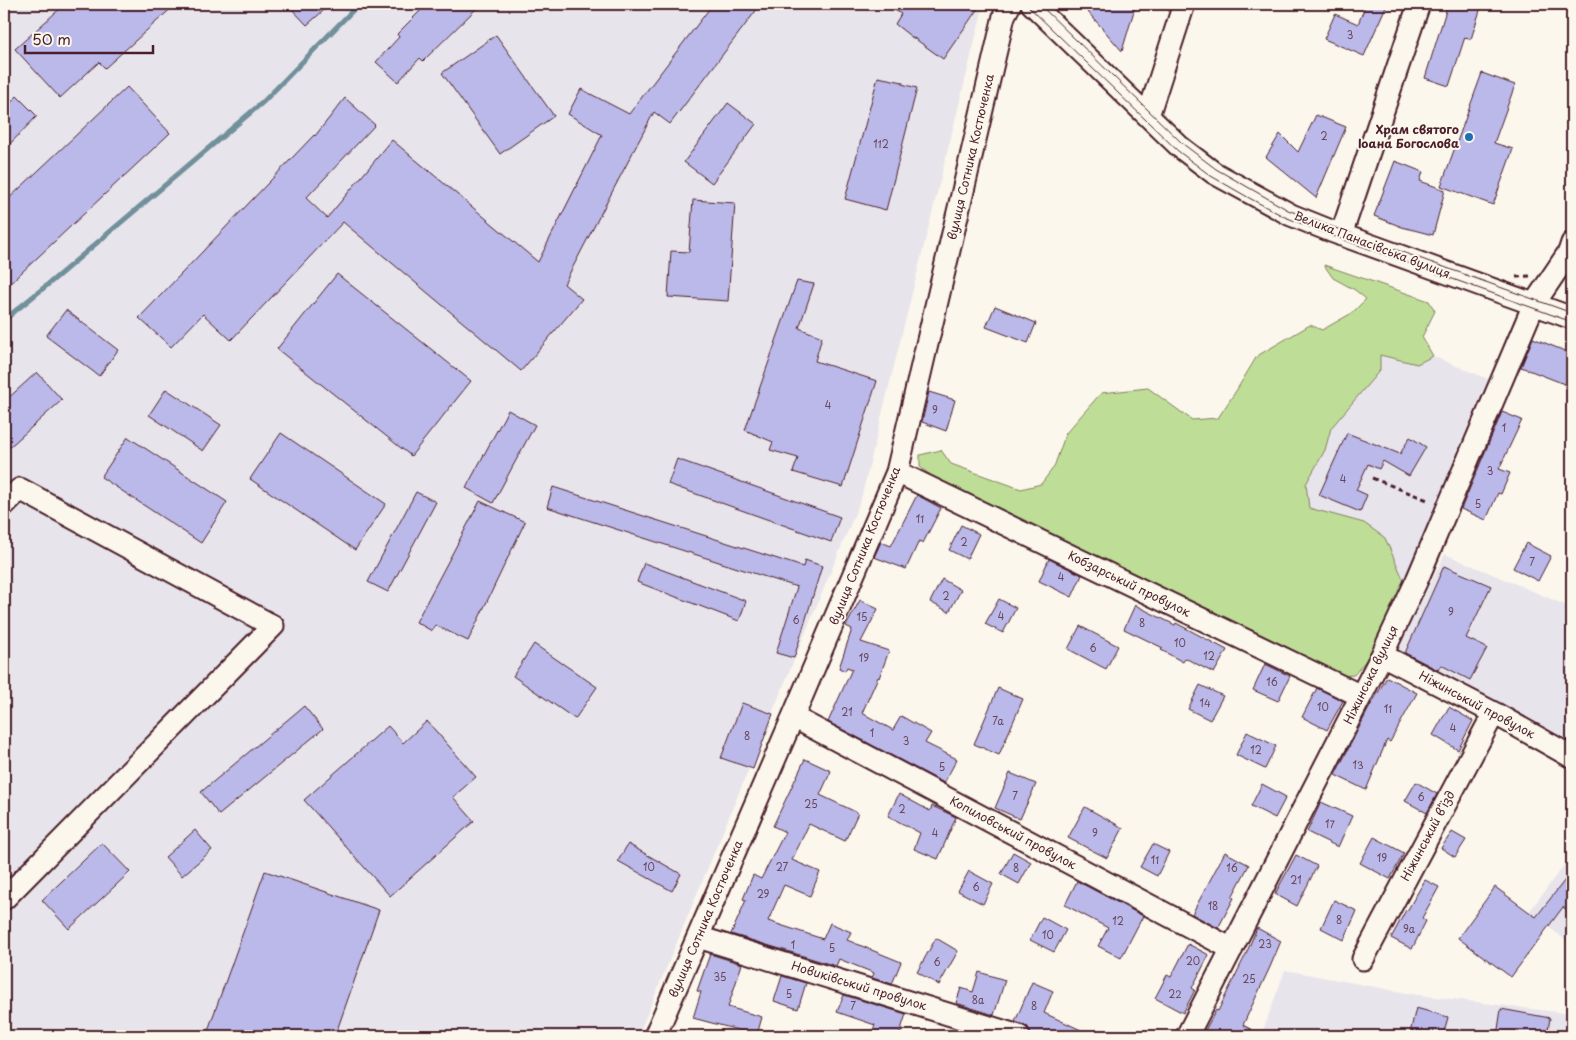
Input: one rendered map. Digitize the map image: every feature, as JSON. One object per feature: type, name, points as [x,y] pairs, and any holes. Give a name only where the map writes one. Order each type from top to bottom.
[{"type":"street","name":"вулиця Сотника Костюченка","points":[[655,1036],[794,717],[897,472],[1004,16],[1010,4]]},
{"type":"street","name":"Велика Панасівська вулиця","points":[[1032,4],[1180,148],[1214,173],[1292,215],[1341,235],[1572,318]]},
{"type":"street","points":[[1148,116],[1184,4]]},
{"type":"street","points":[[1341,235],[1419,4]]},
{"type":"street","name":"Ніжинська вулиця","points":[[1187,1036],[1382,655],[1417,580],[1534,304],[1569,252],[1572,243]]},
{"type":"street","name":"Кобзарський провулок","points":[[897,472],[1362,696]]},
{"type":"street","points":[[4,505],[20,488],[274,626],[4,899]]},
{"type":"street","name":"Ніжинський провулок","points":[[1382,655],[1494,713],[1572,757]]},
{"type":"street","name":"Ніжинський в’їзд","points":[[1363,958],[1494,713]]},
{"type":"street","name":"Копиловський провулок","points":[[794,717],[1232,949]]},
{"type":"street","name":"Новиківський провулок","points":[[698,937],[1019,1036]]},
{"type":"path","points":[[1372,478],[1447,508]]},
{"type":"shaded area","points":[[4,4],[984,4],[861,499],[638,1036],[4,1036]]},
{"type":"shaded area","points":[[1341,318],[1488,379],[1404,581],[1257,520]]},
{"type":"shaded area","points":[[1445,554],[1572,608],[1572,748],[1395,655]]},
{"type":"shaded area","points":[[1572,854],[1572,945],[1529,912]]},
{"type":"shaded area","points":[[1285,970],[1412,994],[1572,1014],[1572,1036],[1261,1036]]},
{"type":"green space","points":[[1324,265],[1429,301],[1435,311],[1422,337],[1433,356],[1417,364],[1380,355],[1380,370],[1331,428],[1325,450],[1306,484],[1309,508],[1364,523],[1385,538],[1404,581],[1397,606],[1372,653],[1354,675],[1339,676],[1287,647],[933,477],[920,467],[920,455],[941,450],[951,464],[1021,489],[1041,484],[1054,467],[1066,433],[1101,393],[1148,388],[1192,420],[1218,418],[1257,356],[1310,325],[1322,330],[1352,313],[1366,299],[1355,290],[1333,278]]},
{"type":"building","points":[[65,4],[176,4],[105,68],[99,62],[60,98],[15,49]]},
{"type":"building","points":[[287,4],[331,4],[307,25]]},
{"type":"building","points":[[427,4],[481,4],[423,61],[420,58],[398,82],[376,62],[399,37],[397,34]]},
{"type":"building","points":[[713,4],[761,4],[670,124],[654,112],[564,284],[582,299],[521,371],[343,222],[231,340],[203,314],[171,347],[139,318],[315,136],[345,98],[375,125],[306,198],[327,218],[392,140],[538,262],[602,135],[568,114],[581,89],[629,114]]},
{"type":"building","points":[[886,4],[981,4],[943,59],[895,24],[901,14]]},
{"type":"building","points":[[1081,4],[1136,4],[1122,51]]},
{"type":"building","points":[[1366,4],[1387,4],[1364,56],[1324,39],[1335,14],[1358,24]]},
{"type":"building","points":[[1448,4],[1482,4],[1471,39],[1465,37],[1449,86],[1425,78]]},
{"type":"building","points":[[496,35],[554,116],[500,154],[442,73]]},
{"type":"building","name":"Храм святого Іоана Богослова","points":[[1482,73],[1515,85],[1494,143],[1513,149],[1493,205],[1441,186]]},
{"type":"building","points":[[878,77],[903,82],[902,84],[917,88],[886,210],[845,199]]},
{"type":"building","points":[[127,87],[170,133],[4,289],[4,203]]},
{"type":"building","points":[[17,96],[37,116],[4,150],[4,110]]},
{"type":"building","points":[[728,103],[756,124],[712,183],[684,162]]},
{"type":"building","points":[[1316,115],[1346,127],[1316,198],[1266,157],[1280,134],[1298,152]]},
{"type":"building","points":[[1395,161],[1423,172],[1420,181],[1445,190],[1433,235],[1402,227],[1374,216]]},
{"type":"building","points":[[693,200],[735,203],[728,301],[668,297],[671,251],[689,252]]},
{"type":"building","points":[[337,274],[471,381],[411,456],[277,349]]},
{"type":"building","points":[[797,281],[814,284],[799,328],[822,337],[815,361],[877,381],[843,487],[793,472],[798,458],[770,450],[773,442],[745,430]]},
{"type":"building","points":[[995,306],[1036,323],[1028,343],[986,327]]},
{"type":"building","points":[[66,310],[118,350],[99,376],[46,336]]},
{"type":"building","points":[[1533,338],[1572,354],[1572,387],[1521,367]]},
{"type":"building","points":[[37,372],[62,400],[4,452],[4,402]]},
{"type":"building","points":[[166,389],[221,425],[203,451],[149,415]]},
{"type":"building","points":[[929,392],[955,400],[946,431],[922,422]]},
{"type":"building","points":[[508,410],[535,425],[493,503],[466,488]]},
{"type":"building","points":[[1502,412],[1522,420],[1499,469],[1510,473],[1501,494],[1498,493],[1486,520],[1461,509]]},
{"type":"building","points":[[281,433],[386,504],[355,550],[250,479]]},
{"type":"building","points":[[1347,433],[1400,454],[1410,437],[1426,447],[1409,476],[1383,461],[1379,469],[1368,464],[1356,490],[1367,495],[1360,512],[1319,495]]},
{"type":"building","points":[[128,437],[227,502],[201,543],[101,477]]},
{"type":"building","points":[[677,459],[840,517],[831,542],[668,484]]},
{"type":"building","points":[[553,487],[803,567],[805,560],[822,566],[794,658],[776,653],[797,587],[547,507]]},
{"type":"building","points":[[416,492],[436,502],[388,592],[368,582]]},
{"type":"building","points":[[917,495],[941,508],[923,543],[919,541],[906,569],[874,557],[881,542],[891,546]]},
{"type":"building","points":[[480,501],[525,522],[468,641],[435,625],[432,631],[416,622]]},
{"type":"building","points":[[961,525],[979,534],[967,559],[949,550]]},
{"type":"building","points":[[1526,543],[1551,556],[1538,581],[1513,568]]},
{"type":"building","points":[[1049,559],[1082,575],[1072,597],[1039,581]]},
{"type":"building","points":[[644,563],[746,601],[739,621],[637,582]]},
{"type":"building","points":[[1444,566],[1491,586],[1466,638],[1487,648],[1470,680],[1441,665],[1438,670],[1405,653]]},
{"type":"building","points":[[942,579],[961,590],[949,612],[930,602]]},
{"type":"building","points":[[999,599],[1016,608],[1003,633],[985,624]]},
{"type":"building","points":[[860,600],[878,609],[861,642],[889,651],[879,678],[862,713],[893,730],[901,716],[931,733],[925,743],[957,759],[944,783],[828,722],[852,669],[847,667],[845,671],[839,668],[852,629],[846,626]]},
{"type":"building","points":[[1135,605],[1175,625],[1176,623],[1227,650],[1214,673],[1185,658],[1183,662],[1161,650],[1163,648],[1124,629]]},
{"type":"building","points":[[1080,626],[1118,646],[1106,669],[1068,649]]},
{"type":"building","points":[[534,644],[597,687],[575,719],[513,676]]},
{"type":"building","points":[[1265,664],[1290,676],[1278,701],[1253,690]]},
{"type":"building","points":[[1387,677],[1417,693],[1390,742],[1387,740],[1366,790],[1335,775]]},
{"type":"building","points":[[1200,685],[1223,696],[1210,720],[1188,709]]},
{"type":"building","points":[[998,688],[1023,699],[999,755],[974,744]]},
{"type":"building","points":[[1317,688],[1343,701],[1327,730],[1302,717]]},
{"type":"building","points":[[742,703],[773,714],[753,769],[721,758]]},
{"type":"building","points":[[304,706],[323,729],[219,815],[201,792]]},
{"type":"building","points":[[1449,707],[1473,721],[1458,750],[1433,735]]},
{"type":"building","points":[[427,721],[476,777],[453,797],[474,821],[390,896],[304,800],[388,726],[403,743]]},
{"type":"building","points":[[1247,732],[1276,746],[1265,769],[1236,755]]},
{"type":"building","points":[[805,759],[831,771],[820,795],[858,813],[845,841],[809,824],[792,860],[820,872],[810,896],[784,885],[768,921],[823,939],[830,923],[851,932],[847,940],[901,962],[892,984],[872,978],[874,973],[839,959],[836,966],[731,934],[746,900],[743,899],[753,875],[761,879],[785,832],[773,826]]},
{"type":"building","points":[[1010,773],[1036,784],[1020,819],[995,808]]},
{"type":"building","points":[[1416,782],[1437,794],[1427,813],[1405,801]]},
{"type":"building","points":[[1262,784],[1286,797],[1275,818],[1251,806]]},
{"type":"building","points":[[899,794],[930,811],[932,806],[956,817],[938,859],[914,849],[920,833],[888,816]]},
{"type":"building","points":[[1321,802],[1352,816],[1338,847],[1307,832]]},
{"type":"building","points":[[1085,807],[1123,828],[1107,858],[1068,838]]},
{"type":"building","points":[[195,830],[212,850],[182,876],[165,857]]},
{"type":"building","points":[[1452,832],[1466,840],[1455,857],[1441,848]]},
{"type":"building","points":[[1374,837],[1404,853],[1390,879],[1360,863]]},
{"type":"building","points":[[102,843],[130,872],[69,929],[42,900]]},
{"type":"building","points":[[628,844],[681,874],[672,891],[618,861]]},
{"type":"building","points":[[1153,844],[1169,852],[1157,876],[1140,867]]},
{"type":"building","points":[[1013,852],[1031,862],[1019,884],[1001,874]]},
{"type":"building","points":[[1225,852],[1249,865],[1218,928],[1192,914]]},
{"type":"building","points":[[1296,855],[1317,866],[1297,906],[1275,894]]},
{"type":"building","points":[[265,871],[379,910],[335,1036],[206,1036]]},
{"type":"building","points":[[969,871],[993,884],[983,904],[958,891]]},
{"type":"building","points":[[1572,871],[1572,914],[1563,907],[1511,977],[1458,938],[1495,887],[1536,917]]},
{"type":"building","points":[[1425,880],[1439,887],[1422,918],[1426,921],[1412,949],[1391,938]]},
{"type":"building","points":[[1077,881],[1143,916],[1121,958],[1098,946],[1108,928],[1065,905]]},
{"type":"building","points":[[1334,900],[1357,911],[1344,940],[1321,928]]},
{"type":"building","points":[[1042,917],[1066,930],[1054,952],[1030,940]]},
{"type":"building","points":[[1257,928],[1281,941],[1243,1025],[1263,1036],[1202,1036],[1216,1010],[1218,1011]]},
{"type":"building","points":[[936,938],[958,951],[939,985],[917,972]]},
{"type":"building","points":[[1188,944],[1209,955],[1192,988],[1195,990],[1183,1013],[1155,998],[1167,975],[1171,977]]},
{"type":"building","points":[[710,954],[742,964],[728,1007],[762,1017],[757,1035],[693,1018],[701,992],[697,991]]},
{"type":"building","points":[[979,972],[1005,980],[994,1015],[956,1003],[961,988],[973,992]]},
{"type":"building","points":[[782,976],[806,983],[798,1009],[774,1001]]},
{"type":"building","points":[[1032,982],[1053,991],[1044,1013],[1094,1036],[1031,1036],[1028,1027],[1015,1022]]},
{"type":"building","points":[[844,995],[906,1014],[899,1036],[871,1036],[875,1025],[837,1012]]},
{"type":"building","points":[[1416,1008],[1448,1017],[1443,1036],[1426,1036],[1410,1033]]},
{"type":"building","points":[[1501,1009],[1550,1018],[1547,1036],[1497,1036]]},
{"type":"waterway","points":[[4,320],[263,102],[359,4]]},
{"type":"tram line","points":[[1026,4],[1178,151],[1211,176],[1285,217],[1572,322]]},
{"type":"tram line","points":[[1039,4],[1183,144],[1216,169],[1288,210],[1572,313]]},
{"type":"place","name":"Храм святого Іоана Богослова","points":[[1469,137]]}]
